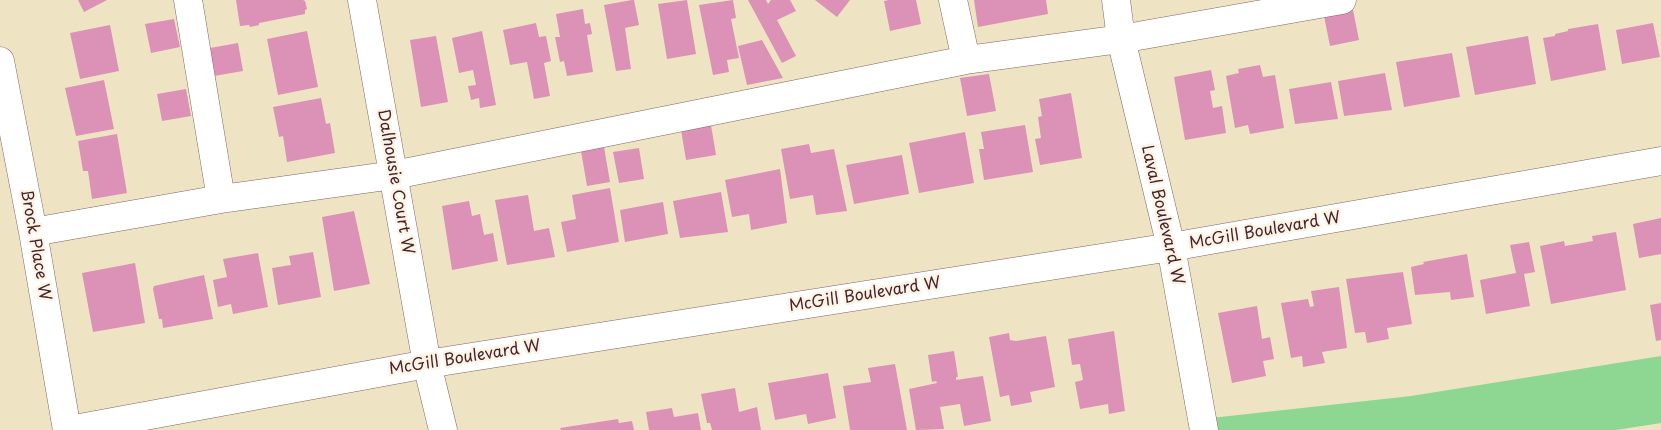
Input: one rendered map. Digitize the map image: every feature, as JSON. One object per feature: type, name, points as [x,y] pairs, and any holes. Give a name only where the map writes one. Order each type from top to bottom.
[{"type":"street","points":[[188,0],[221,200]]},
{"type":"street","name":"Dalhousie Court W","points":[[362,0],[427,364],[443,430]]},
{"type":"street","points":[[953,0],[966,60]]},
{"type":"street","name":"Laval Boulevard W","points":[[1116,0],[1121,39],[1171,247],[1204,430]]},
{"type":"street","points":[[34,232],[221,200],[394,175],[966,60],[1121,39],[1342,0]]},
{"type":"street","name":"Brock Place W","points":[[0,61],[34,232],[68,430]]},
{"type":"street","name":"McGill Boulevard W","points":[[68,430],[427,364],[1171,247],[1661,161]]},
{"type":"green space","points":[[1661,356],[1661,423],[1616,430],[1204,430],[1202,419],[1411,396]]},
{"type":"building","points":[[78,0],[107,0],[84,12]]},
{"type":"building","points":[[236,0],[303,0],[307,9],[305,14],[259,23],[259,25],[250,27],[249,25],[240,26]]},
{"type":"building","points":[[634,0],[639,25],[625,28],[631,69],[616,71],[604,5]]},
{"type":"building","points":[[687,0],[696,54],[667,59],[658,4]]},
{"type":"building","points":[[733,0],[736,18],[731,19],[739,58],[727,60],[729,72],[713,75],[699,5]]},
{"type":"building","points":[[748,0],[766,0],[768,4],[771,0],[790,0],[796,11],[777,20],[796,56],[782,63]]},
{"type":"building","points":[[815,0],[850,0],[837,17]]},
{"type":"building","points":[[916,0],[921,24],[890,31],[884,1]]},
{"type":"building","points":[[974,0],[1046,0],[1048,14],[978,27]]},
{"type":"building","points":[[583,9],[585,24],[590,23],[592,34],[587,35],[593,72],[567,76],[564,61],[560,62],[555,37],[560,37],[556,14]]},
{"type":"building","points":[[1353,10],[1359,40],[1330,46],[1324,16]]},
{"type":"building","points":[[174,19],[180,47],[151,53],[145,24]]},
{"type":"building","points":[[536,23],[539,37],[546,36],[551,61],[544,63],[550,96],[534,99],[527,62],[510,65],[503,30]]},
{"type":"building","points":[[1653,23],[1660,57],[1622,64],[1616,30]]},
{"type":"building","points":[[1598,24],[1606,70],[1551,81],[1543,38],[1555,36],[1555,34],[1568,31],[1568,29]]},
{"type":"building","points":[[110,25],[119,71],[80,79],[70,33]]},
{"type":"building","points":[[307,31],[318,87],[278,95],[267,39]]},
{"type":"building","points":[[482,31],[496,105],[480,108],[479,98],[471,100],[468,86],[476,85],[473,70],[459,73],[452,38]]},
{"type":"building","points":[[436,36],[448,102],[421,107],[410,40]]},
{"type":"building","points":[[1528,36],[1536,84],[1475,95],[1466,47]]},
{"type":"building","points":[[762,40],[783,78],[747,85],[738,46]]},
{"type":"building","points":[[238,43],[243,71],[214,76],[210,48]]},
{"type":"building","points":[[1452,53],[1460,97],[1404,107],[1396,62]]},
{"type":"building","points":[[1260,65],[1263,77],[1275,75],[1284,128],[1250,134],[1248,125],[1235,128],[1226,76],[1239,73],[1238,69]]},
{"type":"building","points":[[1211,70],[1215,90],[1210,91],[1213,108],[1222,106],[1226,133],[1185,140],[1174,77]]},
{"type":"building","points":[[1385,73],[1392,110],[1344,116],[1338,81]]},
{"type":"building","points":[[989,74],[996,111],[967,116],[960,78]]},
{"type":"building","points":[[104,80],[114,129],[76,136],[65,88]]},
{"type":"building","points":[[1331,82],[1338,119],[1295,124],[1289,89]]},
{"type":"building","points":[[186,89],[191,116],[162,121],[157,94]]},
{"type":"building","points":[[1071,93],[1082,158],[1040,165],[1035,139],[1041,138],[1038,117],[1042,116],[1039,99]]},
{"type":"building","points":[[321,98],[326,124],[330,123],[335,153],[287,162],[283,136],[279,137],[273,107]]},
{"type":"building","points":[[711,125],[716,155],[686,160],[681,130]]},
{"type":"building","points":[[1025,125],[1033,172],[984,180],[979,149],[984,149],[981,132]]},
{"type":"building","points":[[965,132],[974,183],[919,193],[909,143]]},
{"type":"building","points":[[117,134],[127,193],[92,199],[88,171],[83,171],[78,141]]},
{"type":"building","points":[[809,144],[811,153],[834,149],[847,211],[816,215],[813,195],[790,199],[781,149]]},
{"type":"building","points":[[604,147],[610,182],[587,186],[581,151]]},
{"type":"building","points":[[639,148],[644,179],[619,183],[613,152]]},
{"type":"building","points":[[902,155],[909,194],[854,204],[846,165]]},
{"type":"building","points":[[780,169],[787,223],[751,230],[749,214],[732,217],[725,180]]},
{"type":"building","points":[[610,188],[619,242],[567,252],[561,222],[576,219],[572,195]]},
{"type":"building","points":[[721,192],[728,232],[680,238],[673,201]]},
{"type":"building","points":[[528,195],[534,231],[549,228],[555,257],[507,265],[495,200]]},
{"type":"building","points":[[469,201],[472,216],[480,214],[484,235],[493,233],[498,261],[452,270],[442,206]]},
{"type":"building","points":[[663,202],[668,234],[625,242],[620,210]]},
{"type":"building","points":[[354,211],[370,284],[334,291],[322,217]]},
{"type":"building","points":[[1661,218],[1661,254],[1639,258],[1633,224]]},
{"type":"building","points":[[1616,232],[1626,290],[1551,304],[1540,246],[1564,241],[1565,246],[1593,241],[1592,236]]},
{"type":"building","points":[[1529,242],[1535,272],[1524,274],[1530,306],[1486,314],[1480,280],[1516,273],[1510,245]]},
{"type":"building","points":[[313,252],[321,297],[278,305],[272,268],[291,265],[289,256]]},
{"type":"building","points":[[258,253],[268,307],[233,314],[231,304],[218,307],[213,280],[227,277],[223,259]]},
{"type":"building","points":[[1467,254],[1474,297],[1451,300],[1450,292],[1415,295],[1411,267],[1424,264],[1423,262]]},
{"type":"building","points":[[135,263],[145,323],[93,332],[82,273]]},
{"type":"building","points":[[1403,272],[1412,324],[1387,328],[1389,339],[1367,343],[1365,332],[1355,333],[1346,279]]},
{"type":"building","points":[[204,275],[213,319],[163,328],[162,319],[159,319],[154,286]]},
{"type":"building","points":[[1339,287],[1347,348],[1322,352],[1325,363],[1303,367],[1302,356],[1291,358],[1281,303],[1308,299],[1310,307],[1314,306],[1311,291]]},
{"type":"building","points":[[1661,303],[1661,340],[1656,341],[1650,305]]},
{"type":"building","points":[[1257,306],[1262,339],[1270,337],[1274,359],[1263,361],[1266,376],[1232,383],[1218,313]]},
{"type":"building","points":[[1114,331],[1125,411],[1109,414],[1108,404],[1080,409],[1075,382],[1083,380],[1080,364],[1072,365],[1068,339]]},
{"type":"building","points":[[1009,333],[1010,340],[1016,341],[1046,336],[1055,387],[1030,392],[1032,402],[1011,406],[1009,395],[1000,397],[989,337]]},
{"type":"building","points":[[954,351],[958,377],[956,377],[956,380],[983,376],[991,421],[964,426],[960,404],[940,407],[944,429],[916,430],[909,389],[937,383],[936,381],[932,382],[928,355]]},
{"type":"building","points":[[895,364],[907,430],[850,430],[843,386],[871,382],[868,368]]},
{"type":"building","points":[[828,373],[836,418],[808,424],[806,414],[775,420],[768,383]]},
{"type":"building","points":[[735,388],[739,412],[757,407],[761,430],[712,430],[710,423],[707,423],[701,394]]},
{"type":"building","points":[[672,408],[674,417],[698,413],[701,430],[649,430],[646,412]]},
{"type":"building","points":[[618,419],[619,423],[632,421],[634,430],[561,430],[560,428]]}]
